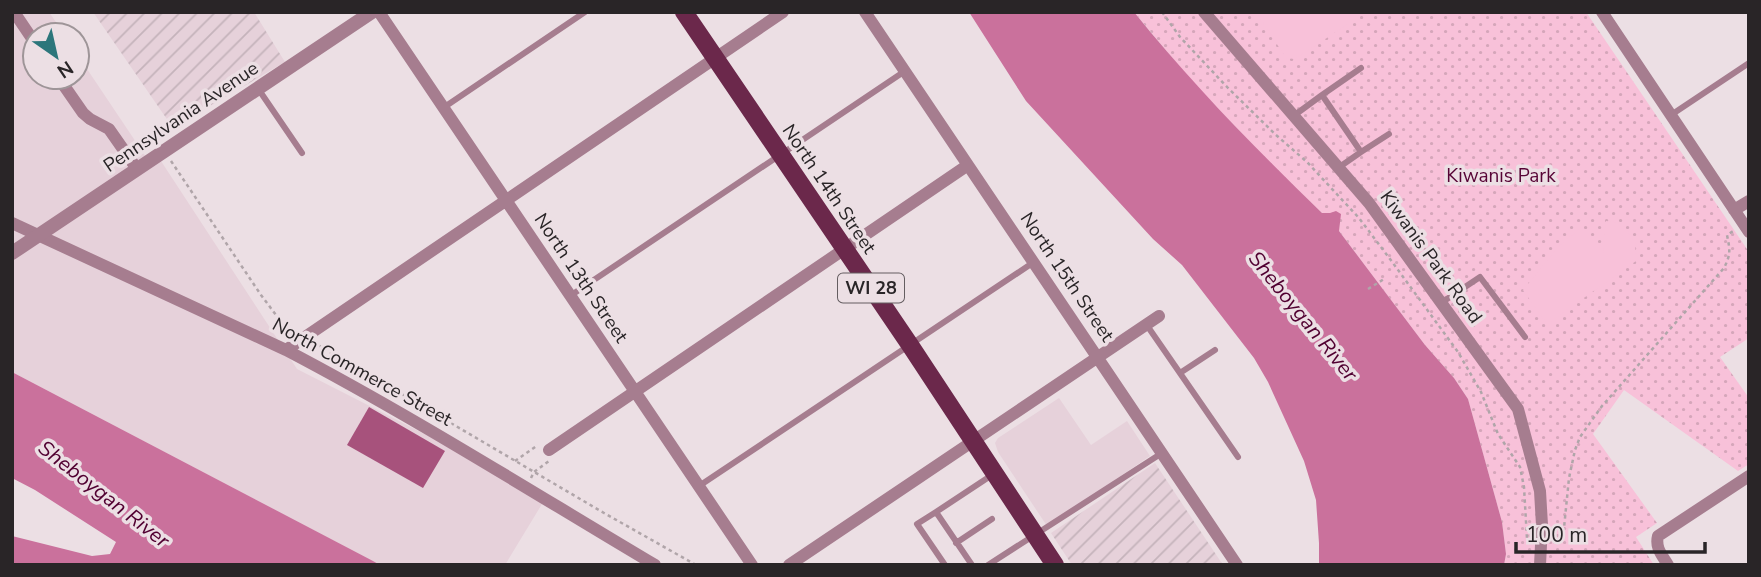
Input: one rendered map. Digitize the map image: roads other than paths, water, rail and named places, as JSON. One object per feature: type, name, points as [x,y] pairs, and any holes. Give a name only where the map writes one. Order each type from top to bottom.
[{"type":"main road","name":"North 14th Street","points":[[684,12],[1055,565]]},
{"type":"street","name":"Pennsylvania Avenue","points":[[12,253],[372,12]]},
{"type":"street","name":"North 13th Street","points":[[379,12],[752,565]]},
{"type":"street","points":[[286,350],[783,12]]},
{"type":"street","name":"North 15th Street","points":[[865,12],[1237,565]]},
{"type":"street","name":"Kiwanis Park Road","points":[[1203,12],[1368,203],[1518,409],[1540,491],[1540,565]]},
{"type":"street","points":[[1609,15],[1746,229]]},
{"type":"street","points":[[68,91],[83,113],[109,129],[137,169]]},
{"type":"street","points":[[550,450],[968,165]]},
{"type":"street","points":[[1734,210],[1749,201]]},
{"type":"street","name":"North Commerce Street","points":[[12,223],[329,372],[655,565]]},
{"type":"street","points":[[789,565],[1159,316]]},
{"type":"street","points":[[1668,565],[1658,548],[1658,536],[1749,476]]},
{"type":"lane","points":[[443,108],[585,12]]},
{"type":"lane","points":[[1671,115],[1749,63]]},
{"type":"lane","points":[[1292,117],[1362,68]]},
{"type":"lane","points":[[570,296],[905,71]]},
{"type":"lane","points":[[258,88],[302,153]]},
{"type":"lane","points":[[1322,95],[1361,152]]},
{"type":"lane","points":[[1338,168],[1389,134]]},
{"type":"lane","points":[[699,486],[1034,262]]},
{"type":"lane","points":[[1441,303],[1480,277],[1525,337]]},
{"type":"lane","points":[[1146,324],[1238,457]]},
{"type":"lane","points":[[1180,373],[1215,350]]},
{"type":"lane","points":[[988,565],[1162,453]]},
{"type":"lane","points":[[945,565],[917,524],[995,473]]},
{"type":"lane","points":[[936,512],[972,565]]},
{"type":"lane","points":[[956,543],[992,519]]},
{"type":"water","name":"Sheboygan River","points":[[969,12],[1134,12],[1225,116],[1322,213],[1336,211],[1341,214],[1339,231],[1468,399],[1502,522],[1506,554],[1504,565],[1319,565],[1316,500],[1304,461],[1268,382],[1254,358],[1182,265],[1153,239],[1026,101]]},
{"type":"water","name":"Sheboygan River","points":[[12,372],[380,565],[12,565],[12,536],[92,556],[110,554],[116,542],[12,478]]},
{"type":"park label","name":"Kiwanis Park","points":[[1501,176]]}]
